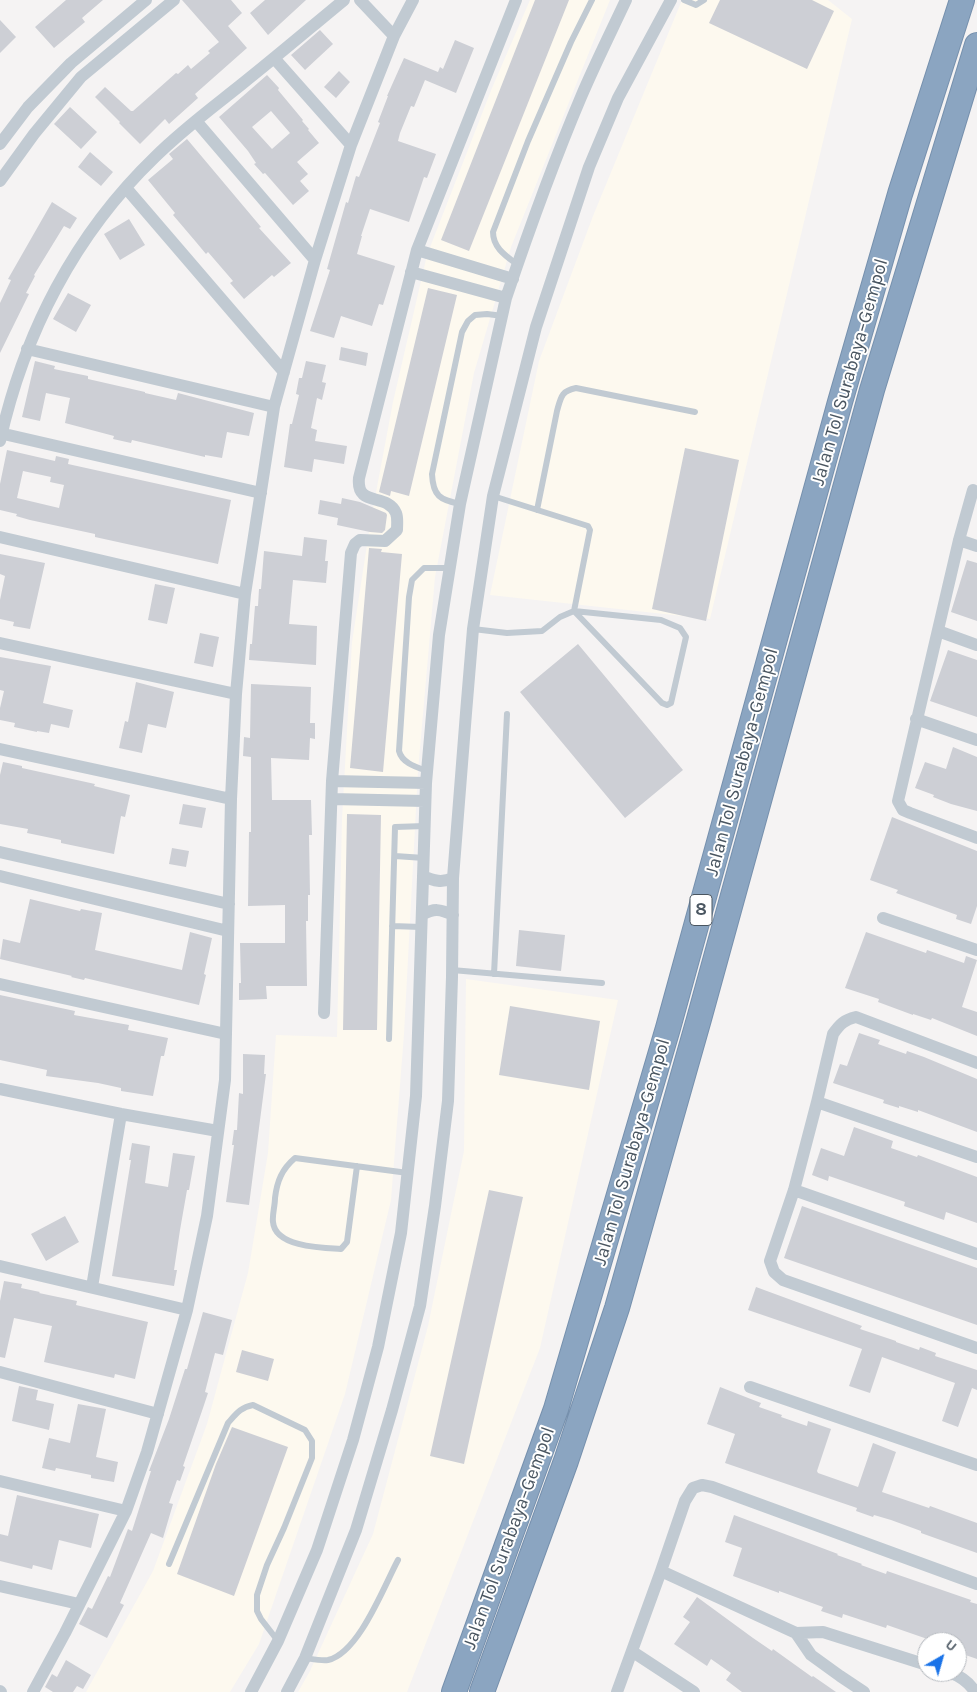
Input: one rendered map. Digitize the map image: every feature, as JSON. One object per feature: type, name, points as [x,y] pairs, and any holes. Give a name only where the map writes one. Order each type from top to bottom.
[{"type":"highway","name":"Jalan Tol Surabaya–Gempol","points":[[454,1692],[556,1409],[668,1028],[840,402],[900,194],[962,0]]},
{"type":"highway","name":"Jalan Tol Surabaya–Gempol","points":[[482,1692],[566,1461],[618,1308],[718,952],[854,454],[977,45]]},
{"type":"street","points":[[0,144],[28,107],[71,63],[146,0]]},
{"type":"street","points":[[0,181],[34,134],[81,77],[174,0]]},
{"type":"street","points":[[261,493],[0,436],[26,349],[59,279],[100,218],[154,157],[344,0]]},
{"type":"street","points":[[360,0],[394,36]]},
{"type":"street","points":[[32,1692],[47,1667],[126,1511],[147,1452],[188,1310],[206,1216],[225,1080],[231,799],[236,694],[245,594],[274,407],[314,260],[351,145],[394,36],[413,0]]},
{"type":"street","points":[[324,1013],[332,781],[351,553],[360,540],[385,541],[397,530],[397,515],[392,507],[387,503],[364,496],[358,486],[417,250],[516,0]]},
{"type":"street","points":[[251,1692],[278,1641],[316,1550],[353,1440],[380,1337],[401,1233],[416,1096],[426,777],[438,635],[460,504],[506,298],[543,191],[578,105],[626,0]]},
{"type":"street","points":[[287,1692],[305,1658],[356,1530],[392,1410],[420,1306],[448,1101],[453,878],[474,628],[493,496],[536,326],[589,167],[618,98],[671,0]]},
{"type":"street","points":[[274,58],[351,145]]},
{"type":"street","points":[[71,63],[81,77]]},
{"type":"street","points":[[196,121],[314,260]]},
{"type":"street","points":[[126,188],[284,372]]},
{"type":"street","points":[[417,250],[513,279]]},
{"type":"street","points":[[411,272],[506,298]]},
{"type":"street","points":[[26,349],[274,407]]},
{"type":"street","points":[[973,490],[959,540],[898,801],[900,806],[910,813],[977,838]]},
{"type":"street","points":[[0,537],[245,594]]},
{"type":"street","points":[[959,540],[977,546]]},
{"type":"street","points":[[938,631],[977,645]]},
{"type":"street","points":[[0,642],[236,694]]},
{"type":"street","points":[[916,719],[977,740]]},
{"type":"street","points":[[0,749],[231,799]]},
{"type":"street","points":[[332,781],[426,777]]},
{"type":"street","points":[[332,799],[426,801]]},
{"type":"street","points":[[0,852],[229,904]]},
{"type":"street","points":[[0,876],[228,931]]},
{"type":"street","points":[[423,876],[434,881],[445,882],[453,878]]},
{"type":"street","points":[[421,921],[432,910],[442,910],[453,915]]},
{"type":"street","points":[[884,918],[977,950]]},
{"type":"street","points":[[0,984],[226,1034]]},
{"type":"street","points":[[977,1063],[856,1017],[845,1020],[839,1025],[833,1034],[794,1190],[770,1262],[774,1272],[783,1280],[977,1348]]},
{"type":"street","points":[[0,1091],[218,1132]]},
{"type":"street","points":[[817,1102],[977,1157]]},
{"type":"street","points":[[92,1287],[121,1114]]},
{"type":"street","points":[[794,1190],[977,1254]]},
{"type":"street","points":[[0,1266],[188,1310]]},
{"type":"street","points":[[0,1372],[158,1414]]},
{"type":"street","points":[[750,1387],[977,1465]]},
{"type":"street","points":[[0,1481],[126,1511]]},
{"type":"street","points":[[617,1692],[684,1501],[693,1488],[702,1485],[977,1584]]},
{"type":"street","points":[[661,1571],[796,1633],[823,1632],[917,1662]]},
{"type":"street","points":[[0,1586],[79,1604]]},
{"type":"street","points":[[796,1633],[811,1655],[864,1692]]},
{"type":"street","points":[[632,1652],[694,1692]]},
{"type":"street","points":[[967,1682],[975,1692]]},
{"type":"lane","points":[[518,264],[496,246],[493,232],[528,141],[571,42],[592,0]]},
{"type":"lane","points":[[684,0],[696,5],[704,0]]},
{"type":"lane","points":[[460,504],[445,501],[437,495],[432,486],[432,474],[457,350],[462,332],[474,315],[502,316]]},
{"type":"lane","points":[[537,510],[557,411],[561,397],[567,390],[576,388],[696,412]]},
{"type":"lane","points":[[493,496],[584,524],[590,530],[574,611]]},
{"type":"lane","points":[[426,777],[400,756],[399,751],[409,597],[412,580],[424,568],[449,568]]},
{"type":"lane","points":[[474,628],[507,633],[542,631],[560,617],[574,611],[661,620],[680,628],[686,637],[671,703],[667,705],[662,703],[574,611]]},
{"type":"lane","points":[[494,974],[507,714]]},
{"type":"lane","points":[[390,1039],[395,827],[425,826]]},
{"type":"lane","points":[[395,856],[424,858]]},
{"type":"lane","points":[[392,926],[421,921]]},
{"type":"lane","points":[[452,970],[602,983]]},
{"type":"lane","points":[[357,1166],[347,1242],[341,1249],[312,1247],[291,1242],[278,1233],[273,1223],[276,1190],[284,1167],[295,1158],[357,1166],[408,1173]]},
{"type":"lane","points":[[168,1564],[228,1423],[235,1414],[244,1407],[253,1405],[304,1430],[312,1442],[312,1458],[257,1595],[257,1611],[278,1641]]},
{"type":"lane","points":[[305,1658],[328,1660],[341,1654],[352,1645],[364,1627],[398,1560]]},
{"type":"shaded area","points":[[530,0],[610,0],[511,247],[474,373],[435,577],[418,771],[404,1034],[391,1200],[345,1394],[259,1644],[230,1692],[86,1692],[153,1571],[207,1424],[248,1273],[268,1153],[276,1035],[337,1037],[342,819],[352,642],[371,519],[393,402],[427,255],[492,88]]},
{"type":"shaded area","points":[[682,0],[828,0],[852,19],[710,619],[490,595],[539,361],[593,216]]},
{"type":"shaded area","points":[[466,979],[618,1000],[540,1348],[407,1692],[298,1692],[310,1671],[373,1534],[428,1326],[464,1151]]},
{"type":"building","points":[[66,0],[103,0],[82,18],[85,22],[54,48],[35,27]]},
{"type":"building","points":[[182,0],[231,0],[242,13],[228,26],[247,48],[195,94],[198,98],[169,124],[165,119],[140,144],[95,97],[105,87],[133,111],[176,73],[178,74],[188,65],[191,69],[210,53],[208,51],[219,42]]},
{"type":"building","points":[[265,0],[306,0],[268,35],[250,13]]},
{"type":"building","points":[[535,0],[569,0],[469,251],[441,240]]},
{"type":"building","points":[[720,0],[812,0],[834,11],[807,69],[709,23]]},
{"type":"building","points":[[0,20],[16,37],[0,53]]},
{"type":"building","points":[[320,30],[333,44],[305,70],[291,55]]},
{"type":"building","points":[[455,40],[474,48],[456,93],[425,80],[414,107],[411,106],[400,133],[398,141],[436,154],[427,178],[424,177],[409,222],[370,209],[361,236],[357,254],[395,266],[383,305],[379,304],[372,326],[341,316],[334,338],[310,331],[330,270],[327,269],[346,202],[348,203],[356,176],[359,177],[380,123],[378,122],[387,96],[404,58],[438,72],[440,67],[443,69]]},
{"type":"building","points":[[339,71],[350,82],[336,98],[324,87]]},
{"type":"building","points":[[267,75],[279,88],[278,90],[319,143],[297,162],[308,174],[300,181],[309,191],[293,205],[265,173],[263,174],[254,164],[256,163],[248,151],[219,117]],"holes":[[[271,111],[290,133],[272,149],[252,127]]]},
{"type":"building","points":[[70,107],[97,132],[81,149],[54,124]]},
{"type":"building","points":[[187,139],[261,227],[259,228],[291,263],[274,277],[272,275],[244,299],[230,283],[233,281],[208,252],[206,254],[173,215],[175,213],[148,180],[173,159],[169,154]]},
{"type":"building","points":[[90,152],[113,172],[101,186],[78,167]]},
{"type":"building","points":[[52,202],[77,218],[70,229],[64,226],[34,275],[26,293],[29,294],[0,353],[0,303],[11,280],[8,279]]},
{"type":"building","points":[[129,219],[145,245],[120,260],[104,234]]},
{"type":"building","points":[[428,288],[457,295],[409,496],[391,491],[390,496],[379,492]]},
{"type":"building","points":[[68,293],[91,305],[76,332],[53,319]]},
{"type":"building","points":[[341,347],[368,353],[366,366],[339,360]]},
{"type":"building","points":[[35,361],[55,366],[54,369],[88,376],[88,379],[145,393],[176,400],[178,393],[254,413],[249,436],[227,432],[222,458],[205,455],[205,457],[132,440],[131,443],[113,439],[114,436],[65,423],[70,398],[46,393],[40,421],[22,417]]},
{"type":"building","points":[[306,361],[326,365],[322,382],[326,383],[322,400],[317,398],[311,428],[317,430],[315,441],[347,446],[344,464],[314,459],[312,472],[284,467],[290,424],[292,424],[299,395],[296,394],[299,378],[302,378]]},
{"type":"building","points":[[685,448],[739,460],[706,621],[652,609]]},
{"type":"building","points":[[7,450],[55,461],[56,456],[69,459],[68,464],[231,500],[218,564],[95,537],[95,534],[16,516],[17,514],[0,510],[0,484]],"holes":[[[23,471],[51,477],[50,482],[64,485],[59,508],[17,498]]]},
{"type":"building","points":[[342,498],[360,502],[386,513],[385,530],[382,533],[370,532],[337,525],[338,518],[318,514],[320,500],[341,504]]},
{"type":"building","points":[[304,537],[327,540],[325,561],[328,561],[326,583],[293,580],[289,624],[317,626],[316,665],[249,660],[255,606],[258,606],[259,589],[261,589],[264,551],[302,556]]},
{"type":"building","points":[[369,548],[382,549],[381,552],[402,554],[383,772],[350,768]]},
{"type":"building","points":[[0,554],[45,563],[30,629],[13,626],[14,622],[0,619],[0,600],[5,576],[0,574]]},
{"type":"building","points":[[967,560],[977,563],[977,621],[951,612]]},
{"type":"building","points":[[155,584],[175,588],[167,624],[148,620]]},
{"type":"building","points":[[200,633],[219,637],[213,667],[194,663]]},
{"type":"building","points":[[578,644],[683,770],[625,818],[520,692]]},
{"type":"building","points":[[948,650],[977,660],[977,717],[930,701]]},
{"type":"building","points":[[0,657],[51,666],[43,703],[73,710],[69,728],[51,724],[49,733],[37,732],[14,727],[15,723],[0,720],[0,708],[4,691],[0,690]]},
{"type":"building","points":[[136,682],[174,692],[166,728],[148,724],[142,753],[119,748],[125,721],[128,722]]},
{"type":"building","points":[[251,684],[311,687],[310,723],[315,723],[315,739],[310,738],[309,760],[271,758],[272,800],[311,800],[312,835],[309,835],[310,895],[308,895],[308,921],[306,921],[307,986],[266,986],[267,999],[239,1000],[239,983],[241,983],[240,943],[285,943],[285,905],[248,906],[249,832],[251,832],[251,757],[243,756],[244,737],[250,738]]},
{"type":"building","points":[[953,747],[977,757],[977,811],[951,804],[915,788],[925,762],[946,769]]},
{"type":"building","points":[[3,762],[95,784],[94,786],[130,795],[125,817],[121,816],[114,854],[61,843],[61,840],[27,833],[28,829],[0,824],[0,775]]},
{"type":"building","points":[[183,804],[206,808],[202,828],[179,824]]},
{"type":"building","points":[[347,814],[381,815],[377,1030],[343,1030]]},
{"type":"building","points":[[892,817],[977,851],[977,906],[971,924],[956,919],[957,915],[896,893],[898,890],[870,880]]},
{"type":"building","points":[[172,848],[189,851],[186,867],[169,864]]},
{"type":"building","points":[[30,899],[80,911],[81,909],[102,913],[95,950],[182,970],[190,932],[212,938],[199,1005],[85,978],[84,980],[71,977],[0,959],[3,939],[20,943]]},
{"type":"building","points":[[519,930],[565,935],[561,971],[516,966]]},
{"type":"building","points":[[866,932],[926,953],[927,950],[964,963],[966,956],[977,960],[962,1007],[977,1012],[977,1036],[932,1018],[931,1020],[913,1015],[878,1002],[879,999],[845,988]]},
{"type":"building","points":[[0,995],[75,1011],[74,1015],[129,1025],[128,1030],[168,1038],[164,1056],[161,1056],[153,1096],[121,1091],[121,1088],[98,1083],[46,1076],[47,1070],[0,1060]]},
{"type":"building","points":[[510,1006],[600,1021],[589,1090],[499,1075]]},
{"type":"building","points":[[859,1033],[880,1040],[878,1044],[906,1054],[907,1051],[924,1057],[977,1079],[977,1132],[918,1110],[918,1112],[883,1103],[884,1100],[833,1083],[840,1064],[847,1066]]},
{"type":"building","points":[[243,1054],[265,1055],[264,1074],[266,1074],[249,1205],[226,1202],[234,1145],[232,1145],[234,1130],[237,1130],[239,1093],[243,1094]]},
{"type":"building","points":[[854,1127],[893,1141],[891,1148],[917,1157],[918,1155],[977,1177],[977,1223],[946,1212],[944,1220],[904,1206],[905,1202],[829,1176],[828,1181],[812,1175],[821,1148],[844,1156]]},
{"type":"building","points":[[132,1143],[150,1146],[145,1183],[168,1187],[173,1153],[195,1156],[180,1230],[174,1270],[177,1270],[174,1286],[112,1276],[131,1160],[129,1160]]},
{"type":"building","points":[[489,1190],[523,1197],[464,1464],[430,1456]]},
{"type":"building","points":[[802,1206],[977,1268],[977,1325],[784,1258]]},
{"type":"building","points":[[65,1216],[79,1242],[46,1261],[31,1234]]},
{"type":"building","points":[[4,1281],[22,1284],[21,1288],[39,1293],[77,1301],[76,1305],[148,1322],[135,1379],[115,1374],[114,1378],[44,1362],[52,1326],[14,1318],[5,1358],[0,1357],[0,1301]]},
{"type":"building","points":[[756,1287],[862,1326],[860,1329],[919,1350],[920,1347],[936,1353],[935,1356],[977,1370],[977,1390],[972,1388],[958,1427],[942,1421],[955,1383],[882,1357],[870,1393],[849,1386],[862,1349],[748,1310]]},
{"type":"building","points":[[203,1312],[232,1320],[223,1355],[215,1353],[205,1392],[208,1393],[183,1466],[185,1467],[180,1481],[177,1480],[169,1503],[173,1504],[163,1538],[151,1533],[120,1603],[124,1605],[107,1638],[79,1624],[88,1607],[92,1609],[108,1576],[110,1577],[128,1529],[132,1531],[151,1471],[149,1471],[169,1419],[185,1369],[187,1369]]},
{"type":"building","points":[[242,1350],[274,1359],[268,1381],[236,1372]]},
{"type":"building","points":[[19,1386],[38,1390],[36,1400],[54,1404],[49,1430],[12,1421]]},
{"type":"building","points":[[720,1387],[761,1403],[759,1407],[782,1415],[781,1417],[807,1426],[808,1421],[831,1429],[817,1471],[818,1473],[858,1487],[873,1443],[896,1452],[882,1492],[929,1508],[930,1506],[977,1523],[977,1553],[891,1520],[874,1515],[873,1517],[856,1511],[857,1508],[725,1463],[735,1434],[707,1424]]},
{"type":"building","points":[[78,1404],[106,1409],[96,1457],[118,1462],[114,1482],[91,1478],[91,1475],[56,1468],[55,1471],[42,1468],[49,1438],[70,1443]]},
{"type":"building","points":[[232,1427],[288,1447],[234,1596],[177,1574],[216,1464]]},
{"type":"building","points":[[17,1495],[99,1514],[91,1548],[59,1540],[52,1570],[33,1565],[32,1569],[0,1561],[0,1534],[8,1536]]},
{"type":"building","points":[[734,1515],[886,1574],[887,1571],[971,1600],[970,1602],[977,1604],[977,1659],[967,1656],[967,1632],[917,1632],[917,1635],[887,1625],[886,1628],[843,1614],[842,1618],[821,1611],[823,1607],[733,1576],[742,1548],[725,1542]]},
{"type":"building","points":[[697,1597],[772,1651],[773,1649],[836,1692],[742,1692],[726,1680],[731,1673],[711,1659],[707,1666],[674,1644],[690,1622],[683,1617]]},
{"type":"building","points":[[66,1660],[91,1675],[83,1689],[77,1686],[73,1692],[53,1692],[45,1687],[52,1674],[57,1677]]}]
